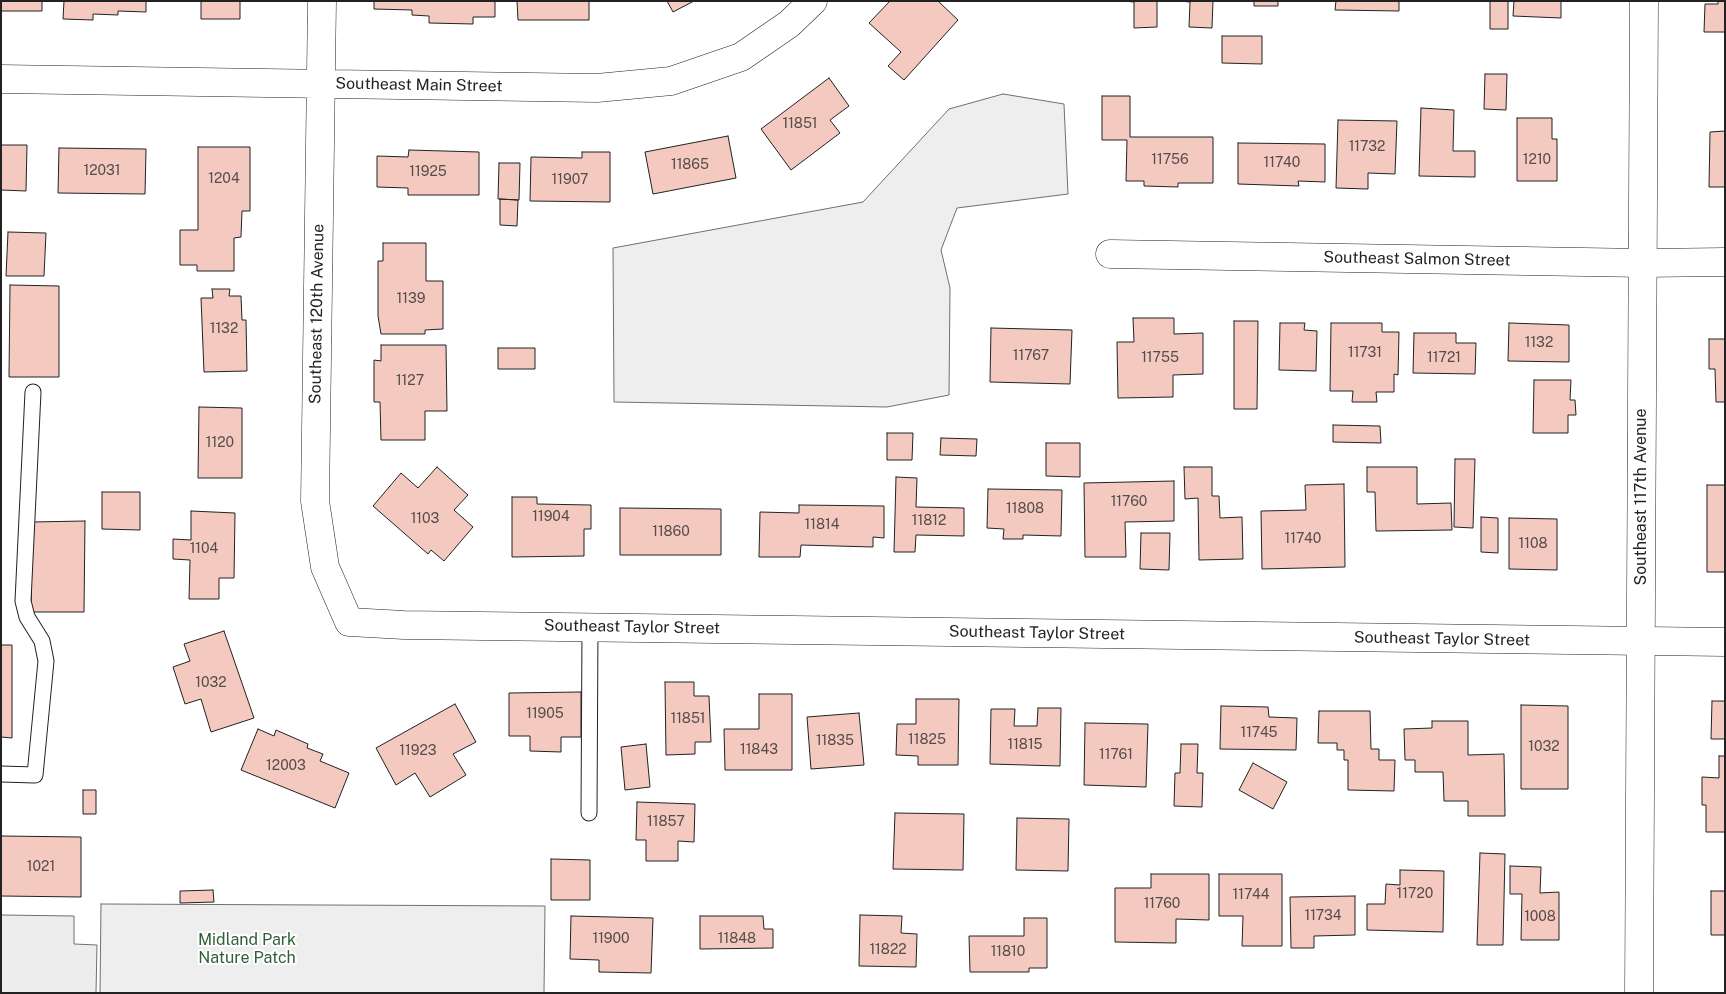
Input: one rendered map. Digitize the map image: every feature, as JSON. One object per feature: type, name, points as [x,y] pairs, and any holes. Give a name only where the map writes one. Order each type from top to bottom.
[{"type":"street","name":"Southeast 120th Avenue","points":[[322,1],[315,502],[325,567],[348,622]]},
{"type":"street","name":"Southeast Main Street","points":[[1,79],[597,88],[671,81],[741,57],[789,24],[813,1]]},
{"type":"street","name":"Southeast 117th Avenue","points":[[1639,993],[1644,1]]},
{"type":"street","name":"Southeast Salmon Street","points":[[1110,254],[1643,263],[1725,262]]},
{"type":"street","name":"Southeast Taylor Street","points":[[348,622],[404,625],[1725,642]]},
{"type":"lane","points":[[1,774],[35,774],[46,661],[42,641],[26,616],[23,601],[33,392]]},
{"type":"lane","points":[[589,813],[590,627]]},
{"type":"green space","points":[[1003,94],[1064,104],[1068,194],[957,208],[941,250],[950,288],[949,395],[887,407],[614,402],[613,248],[863,202],[949,109]]},
{"type":"green space","name":"Midland Park Nature Patch","points":[[101,904],[545,906],[544,993],[100,993]]},
{"type":"shaded area","points":[[1,915],[74,916],[74,944],[97,945],[96,993],[1,993]]},
{"type":"building","points":[[1,1],[42,1],[42,11],[1,11]]},
{"type":"building","points":[[64,1],[146,1],[146,12],[118,11],[118,15],[93,14],[93,20],[63,19]]},
{"type":"building","points":[[201,1],[240,1],[240,19],[201,19]]},
{"type":"building","points":[[374,1],[495,1],[495,17],[473,17],[473,24],[429,23],[429,16],[412,15],[412,10],[374,9]]},
{"type":"building","points":[[517,1],[589,1],[589,20],[518,20]]},
{"type":"building","points":[[667,1],[694,1],[673,12]]},
{"type":"building","points":[[890,1],[938,1],[958,20],[904,80],[888,66],[901,52],[869,23]]},
{"type":"building","points":[[1123,1],[1157,1],[1157,27],[1134,28],[1134,2]]},
{"type":"building","points":[[1179,1],[1213,1],[1212,28],[1189,27],[1190,2]]},
{"type":"building","points":[[1254,1],[1278,1],[1278,6],[1254,6]]},
{"type":"building","points":[[1336,1],[1399,1],[1399,11],[1335,10]]},
{"type":"building","points":[[1490,1],[1508,1],[1508,29],[1490,29]]},
{"type":"building","points":[[1514,1],[1561,1],[1561,18],[1513,16]]},
{"type":"building","points":[[1718,1],[1725,1],[1725,32],[1704,32],[1705,4],[1718,4]]},
{"type":"building","points":[[1222,36],[1262,36],[1262,64],[1222,63]]},
{"type":"building","points":[[1485,74],[1507,74],[1506,110],[1484,109]]},
{"type":"building","points":[[829,78],[849,106],[830,120],[840,133],[791,170],[761,129]]},
{"type":"building","points":[[1102,96],[1130,96],[1130,137],[1213,137],[1213,183],[1178,183],[1178,187],[1144,186],[1144,181],[1126,181],[1127,140],[1102,140]]},
{"type":"building","points":[[1421,108],[1454,110],[1453,151],[1475,151],[1475,177],[1419,176]]},
{"type":"building","points":[[1517,118],[1552,118],[1552,139],[1557,139],[1557,181],[1517,181]]},
{"type":"building","points":[[1338,120],[1397,121],[1395,174],[1368,173],[1368,189],[1336,188]]},
{"type":"building","points":[[1725,131],[1725,187],[1709,187],[1710,132]]},
{"type":"building","points":[[728,136],[736,178],[653,194],[645,152]]},
{"type":"building","points":[[1238,143],[1325,144],[1325,182],[1298,181],[1299,186],[1238,184]]},
{"type":"building","points":[[1,145],[27,145],[26,191],[1,190]]},
{"type":"building","points":[[198,147],[250,147],[250,211],[242,211],[241,237],[234,238],[234,271],[197,271],[197,265],[180,265],[180,230],[198,230]]},
{"type":"building","points":[[59,148],[146,149],[145,194],[58,193]]},
{"type":"building","points":[[409,150],[479,152],[479,195],[408,195],[408,188],[377,187],[377,156],[408,157]]},
{"type":"building","points":[[582,152],[610,152],[610,202],[530,201],[531,157],[582,158]]},
{"type":"building","points":[[499,163],[520,163],[519,200],[498,199]]},
{"type":"building","points":[[500,199],[518,200],[517,226],[500,225]]},
{"type":"building","points":[[8,232],[46,233],[44,276],[6,276]]},
{"type":"building","points":[[383,243],[426,243],[426,281],[443,281],[443,329],[425,330],[425,334],[381,334],[378,316],[378,261],[383,261]]},
{"type":"building","points":[[10,285],[59,286],[59,377],[9,377]]},
{"type":"building","points":[[212,289],[230,289],[229,296],[241,296],[242,320],[246,320],[247,371],[204,372],[201,298],[213,298]]},
{"type":"building","points":[[1133,318],[1174,318],[1174,334],[1203,333],[1203,374],[1173,375],[1173,397],[1118,398],[1117,342],[1134,342]]},
{"type":"building","points":[[1234,321],[1258,321],[1257,409],[1234,409]]},
{"type":"building","points":[[1280,323],[1305,323],[1304,330],[1317,331],[1316,371],[1279,370]]},
{"type":"building","points":[[1331,323],[1382,323],[1382,332],[1399,332],[1398,375],[1394,374],[1394,392],[1376,392],[1377,402],[1352,402],[1353,391],[1330,391]]},
{"type":"building","points":[[1509,323],[1569,325],[1569,362],[1508,361]]},
{"type":"building","points":[[991,328],[1072,330],[1070,384],[990,382]]},
{"type":"building","points":[[1414,333],[1456,333],[1456,343],[1476,343],[1475,374],[1413,373]]},
{"type":"building","points":[[1709,339],[1725,339],[1725,402],[1716,402],[1715,369],[1709,369]]},
{"type":"building","points":[[381,345],[446,345],[447,411],[425,411],[425,440],[381,440],[380,402],[374,402],[374,360],[381,361]]},
{"type":"building","points":[[498,348],[535,348],[535,369],[498,369]]},
{"type":"building","points":[[1534,380],[1571,380],[1570,400],[1575,400],[1576,415],[1568,415],[1568,433],[1533,433]]},
{"type":"building","points":[[199,407],[242,408],[242,478],[198,478]]},
{"type":"building","points":[[1333,425],[1380,426],[1381,443],[1333,442]]},
{"type":"building","points":[[887,433],[913,433],[912,460],[887,460]]},
{"type":"building","points":[[941,438],[977,439],[976,456],[940,455]]},
{"type":"building","points":[[1046,443],[1080,443],[1080,477],[1046,476]]},
{"type":"building","points":[[1455,459],[1475,459],[1473,528],[1454,527]]},
{"type":"building","points":[[437,467],[468,495],[454,510],[473,527],[444,561],[431,550],[428,554],[373,506],[401,473],[418,488]]},
{"type":"building","points":[[1184,467],[1212,467],[1212,496],[1219,496],[1220,518],[1242,517],[1243,559],[1199,560],[1198,498],[1185,499]]},
{"type":"building","points":[[1367,467],[1417,467],[1417,504],[1451,503],[1452,530],[1376,531],[1375,492],[1367,492]]},
{"type":"building","points":[[896,477],[917,478],[916,507],[964,508],[964,536],[916,535],[915,552],[894,552]]},
{"type":"building","points":[[1174,481],[1174,521],[1125,522],[1126,557],[1085,557],[1084,483]]},
{"type":"building","points":[[1344,484],[1345,567],[1262,569],[1261,511],[1306,510],[1305,485]]},
{"type":"building","points":[[1707,485],[1725,485],[1725,572],[1707,572]]},
{"type":"building","points":[[988,489],[1062,490],[1061,536],[1023,535],[1023,539],[1003,539],[1004,529],[987,528]]},
{"type":"building","points":[[102,492],[140,492],[140,530],[102,529]]},
{"type":"building","points":[[512,497],[537,497],[537,504],[591,505],[591,529],[584,529],[584,556],[512,557]]},
{"type":"building","points":[[799,505],[884,506],[884,538],[873,537],[873,547],[801,545],[800,557],[759,557],[760,512],[799,513]]},
{"type":"building","points":[[620,508],[721,509],[721,555],[620,555]]},
{"type":"building","points":[[191,511],[235,513],[234,578],[219,578],[219,599],[189,599],[190,560],[173,559],[173,539],[191,540]]},
{"type":"building","points":[[1481,517],[1498,518],[1498,553],[1481,552]]},
{"type":"building","points":[[1509,518],[1557,519],[1557,570],[1509,569]]},
{"type":"building","points":[[85,521],[84,612],[31,612],[32,522]]},
{"type":"building","points":[[1141,533],[1170,533],[1169,570],[1140,569]]},
{"type":"building","points":[[224,631],[254,718],[211,732],[201,699],[185,704],[173,667],[190,661],[184,644]]},
{"type":"building","points":[[1,645],[12,645],[12,738],[1,737]]},
{"type":"building","points":[[665,682],[694,682],[694,696],[709,696],[711,742],[695,742],[695,754],[666,755]]},
{"type":"building","points":[[581,692],[581,737],[561,737],[561,752],[530,751],[530,736],[509,736],[509,693]]},
{"type":"building","points":[[759,694],[792,694],[792,770],[725,770],[724,729],[759,729]]},
{"type":"building","points":[[916,699],[959,699],[958,765],[918,765],[918,756],[896,755],[897,724],[916,724]]},
{"type":"building","points":[[1712,701],[1725,701],[1725,739],[1711,739]]},
{"type":"building","points":[[455,704],[476,742],[453,754],[466,775],[430,797],[415,773],[396,785],[376,748]]},
{"type":"building","points":[[1521,705],[1568,706],[1568,789],[1521,789]]},
{"type":"building","points":[[1221,706],[1268,707],[1269,717],[1297,718],[1296,750],[1220,749]]},
{"type":"building","points":[[1038,708],[1061,708],[1060,766],[990,764],[991,709],[1015,709],[1014,726],[1037,726]]},
{"type":"building","points":[[1319,711],[1370,711],[1371,749],[1379,749],[1379,760],[1395,760],[1394,791],[1348,790],[1348,760],[1344,760],[1344,750],[1337,750],[1337,743],[1318,743]]},
{"type":"building","points":[[859,713],[864,765],[811,769],[807,717]]},
{"type":"building","points":[[1432,721],[1468,721],[1468,755],[1504,754],[1505,816],[1468,816],[1468,801],[1444,801],[1443,772],[1415,772],[1415,760],[1405,760],[1404,729],[1432,728]]},
{"type":"building","points":[[1085,723],[1148,724],[1146,787],[1084,785]]},
{"type":"building","points":[[258,729],[274,736],[276,730],[308,744],[307,748],[323,754],[320,761],[349,773],[335,808],[241,770]]},
{"type":"building","points":[[646,744],[650,787],[625,790],[621,747]]},
{"type":"building","points":[[1181,744],[1198,744],[1197,773],[1203,773],[1202,807],[1174,806],[1175,773],[1180,773]]},
{"type":"building","points":[[1719,756],[1725,756],[1725,832],[1706,832],[1706,805],[1702,805],[1702,777],[1719,778]]},
{"type":"building","points":[[1253,763],[1287,782],[1273,809],[1239,790]]},
{"type":"building","points":[[83,790],[96,790],[96,814],[83,814]]},
{"type":"building","points":[[637,802],[695,804],[694,842],[678,841],[678,861],[646,861],[646,840],[636,840]]},
{"type":"building","points":[[895,813],[964,814],[963,870],[893,869]]},
{"type":"building","points":[[1017,818],[1069,819],[1068,871],[1016,870]]},
{"type":"building","points":[[1,836],[81,837],[81,897],[1,896]]},
{"type":"building","points":[[1480,853],[1505,854],[1503,945],[1477,945]]},
{"type":"building","points":[[551,859],[590,860],[590,900],[551,900]]},
{"type":"building","points":[[1510,866],[1541,867],[1540,893],[1559,892],[1559,940],[1521,940],[1522,894],[1510,894]]},
{"type":"building","points":[[1400,870],[1444,871],[1443,932],[1367,930],[1367,904],[1385,904],[1386,884],[1400,885]]},
{"type":"building","points":[[1151,874],[1209,874],[1209,920],[1176,919],[1176,943],[1115,942],[1115,888],[1151,888]]},
{"type":"building","points":[[1219,874],[1282,874],[1282,946],[1242,946],[1243,916],[1219,916]]},
{"type":"building","points":[[213,890],[214,902],[180,903],[180,891]]},
{"type":"building","points":[[1711,891],[1725,891],[1725,935],[1711,935]]},
{"type":"building","points":[[1355,896],[1355,935],[1314,936],[1314,948],[1291,948],[1290,897]]},
{"type":"building","points":[[860,915],[902,916],[901,933],[917,934],[916,967],[859,966]]},
{"type":"building","points":[[571,916],[653,918],[651,973],[599,972],[599,960],[570,959]]},
{"type":"building","points":[[700,916],[763,916],[764,929],[773,929],[773,948],[700,949]]},
{"type":"building","points":[[1024,918],[1047,918],[1047,968],[1029,968],[1029,972],[970,972],[969,936],[1024,936]]}]
